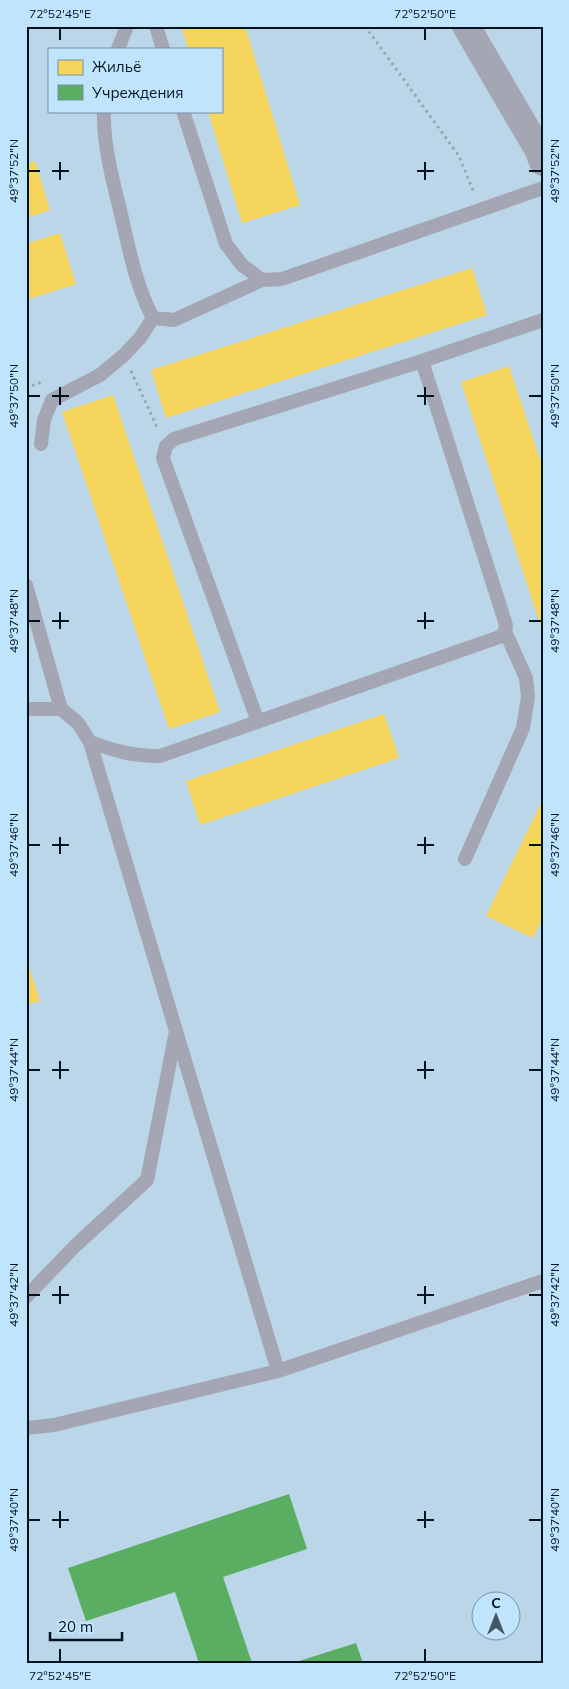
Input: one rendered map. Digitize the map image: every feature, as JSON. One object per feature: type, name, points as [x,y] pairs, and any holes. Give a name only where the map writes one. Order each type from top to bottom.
[{"type":"street","points":[[466,26],[538,148],[543,162]]},
{"type":"lane","points":[[118,48],[127,26]]},
{"type":"lane","points":[[156,26],[163,48]]},
{"type":"lane","points":[[104,112],[104,129],[111,176],[136,275],[144,300],[153,318]]},
{"type":"lane","points":[[183,112],[226,244],[242,265],[262,280]]},
{"type":"lane","points":[[153,318],[174,320],[262,280],[282,279],[543,188]]},
{"type":"lane","points":[[42,444],[44,420],[52,400],[100,376],[140,338],[153,318]]},
{"type":"lane","points":[[258,722],[163,458],[166,446],[174,439],[543,320]]},
{"type":"lane","points":[[90,742],[137,756],[160,756],[502,636],[506,625],[422,360]]},
{"type":"lane","points":[[26,585],[61,709],[78,723],[90,742],[278,1371]]},
{"type":"lane","points":[[465,859],[523,728],[528,697],[526,678],[505,631]]},
{"type":"lane","points":[[26,709],[61,709]]},
{"type":"lane","points":[[26,1296],[75,1246],[147,1180],[176,1031]]},
{"type":"lane","points":[[26,1428],[54,1425],[278,1371],[543,1281]]},
{"type":"path","points":[[365,26],[459,156],[480,210]]},
{"type":"path","points":[[124,355],[166,446]]},
{"type":"building: Жильё","points":[[181,26],[245,26],[300,205],[242,223],[208,112],[222,112],[222,48],[188,48]]},
{"type":"building: Жильё","points":[[35,161],[50,210],[26,218],[26,164]]},
{"type":"building: Жильё","points":[[60,233],[76,284],[26,300],[26,244]]},
{"type":"building: Жильё","points":[[472,268],[487,315],[166,418],[151,370]]},
{"type":"building: Жильё","points":[[509,366],[543,469],[542,630],[461,382]]},
{"type":"building: Жильё","points":[[113,395],[220,712],[169,729],[62,412]]},
{"type":"building: Жильё","points":[[384,714],[399,758],[200,825],[186,781]]},
{"type":"building: Жильё","points":[[543,799],[543,918],[533,938],[486,916]]},
{"type":"building: Жильё","points":[[26,957],[40,1001],[26,1005]]},
{"type":"building: Учреждения","points":[[289,1494],[307,1549],[223,1577],[252,1663],[199,1663],[175,1592],[86,1621],[68,1568]]},
{"type":"building: Учреждения","points":[[356,1643],[363,1663],[296,1663],[296,1662]]}]
